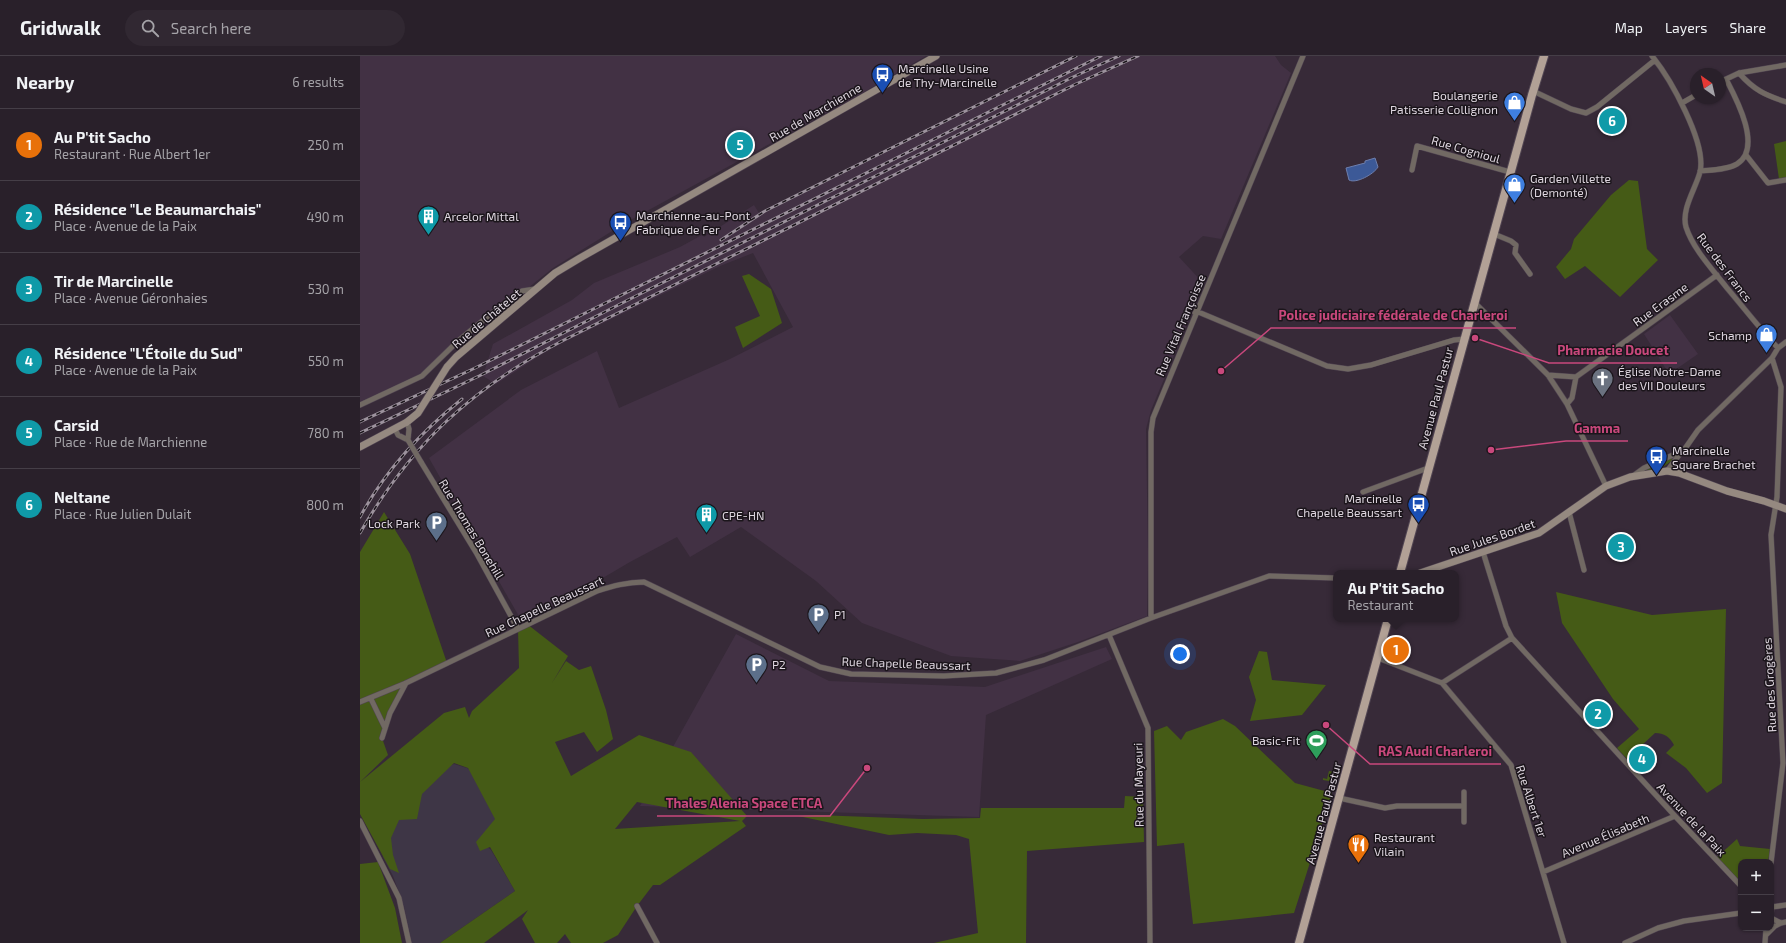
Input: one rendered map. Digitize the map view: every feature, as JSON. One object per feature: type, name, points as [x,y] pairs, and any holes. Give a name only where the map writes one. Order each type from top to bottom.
[{"type":"main road","name":"Rue de Marchienne","points":[[642,223],[936,56]]},
{"type":"main road","name":"Avenue Paul Pastur","points":[[1533,91],[1532,81],[1538,56]]},
{"type":"main road","name":"Avenue Paul Pastur","points":[[1401,570],[1510,172],[1544,56]]},
{"type":"main road","name":"Rue de Châtelet","points":[[361,446],[395,429],[418,413],[447,367],[456,357],[555,273],[642,223]]},
{"type":"main road","points":[[1667,471],[1679,473],[1727,491],[1764,501],[1786,509]]},
{"type":"main road","name":"Rue Jules Bordet","points":[[1429,570],[1539,533],[1606,486],[1630,477],[1667,471]]},
{"type":"main road","name":"Avenue Paul Pastur","points":[[1299,943],[1387,622]]},
{"type":"street","name":"Rue Vital Françoisse","points":[[1151,618],[1150,432],[1153,418],[1303,56]]},
{"type":"street","points":[[1533,91],[1571,110],[1586,113],[1597,106],[1653,58]]},
{"type":"street","name":"Rue des Francs","points":[[1653,58],[1682,103],[1700,149],[1700,171],[1687,208],[1686,226],[1691,240],[1717,275],[1778,348]]},
{"type":"street","points":[[1700,171],[1713,170],[1737,164],[1746,155],[1748,139],[1743,116],[1737,99],[1726,79],[1739,73],[1786,65]]},
{"type":"street","points":[[1739,73],[1750,86],[1771,97],[1786,102]]},
{"type":"street","points":[[1682,103],[1690,98]]},
{"type":"street","name":"Rue Cognioul","points":[[1412,170],[1417,146],[1510,172]]},
{"type":"street","points":[[1746,155],[1768,183],[1786,180]]},
{"type":"street","points":[[1494,234],[1511,241],[1516,245],[1514,253],[1530,274]]},
{"type":"street","name":"Rue Erasme","points":[[1576,377],[1717,275]]},
{"type":"street","points":[[360,405],[422,376],[458,341],[492,313],[522,291],[538,288]]},
{"type":"street","points":[[1475,303],[1548,375],[1568,404],[1606,486]]},
{"type":"street","points":[[1195,314],[1196,311],[1326,366],[1348,369],[1371,365],[1454,340],[1464,339]]},
{"type":"street","points":[[1667,471],[1698,430],[1772,358],[1778,348],[1786,342]]},
{"type":"street","name":"Rue des Grogères","points":[[1772,358],[1781,387],[1776,506],[1771,535],[1785,763],[1772,859]]},
{"type":"street","points":[[1548,375],[1576,377],[1572,398],[1568,404]]},
{"type":"street","name":"Rue Thomas Bonehill","points":[[407,422],[409,429],[408,440]]},
{"type":"street","name":"Rue Thomas Bonehill","points":[[395,429],[398,435],[408,440],[477,554],[518,629]]},
{"type":"street","points":[[1630,477],[1644,468],[1684,450]]},
{"type":"street","points":[[1363,492],[1428,468]]},
{"type":"street","points":[[1569,512],[1584,570]]},
{"type":"street","name":"Avenue de la Paix","points":[[1483,552],[1506,626],[1512,638],[1738,883]]},
{"type":"street","name":"Rue Chapelle Beaussart","points":[[360,702],[406,683],[597,591],[615,585],[644,582],[820,667],[851,674],[944,676],[996,673],[1044,660],[1151,618],[1269,576],[1333,578]]},
{"type":"street","name":"Rue du Mayeuri","points":[[1109,635],[1148,728],[1150,943]]},
{"type":"street","points":[[1442,683],[1512,638]]},
{"type":"street","name":"Rue Albert 1er","points":[[1378,658],[1442,683],[1511,765],[1564,943]]},
{"type":"street","points":[[382,738],[390,713],[406,683]]},
{"type":"street","points":[[370,699],[385,728]]},
{"type":"street","points":[[1464,792],[1464,822]]},
{"type":"street","points":[[1339,798],[1385,808],[1397,806],[1463,806]]},
{"type":"street","name":"Avenue Élisabeth","points":[[1543,872],[1675,816]]},
{"type":"street","points":[[360,822],[398,898],[409,943]]},
{"type":"street","points":[[1774,907],[1786,905]]},
{"type":"street","points":[[637,906],[657,943]]},
{"type":"street","points":[[1625,943],[1665,926],[1684,921],[1738,913]]},
{"type":"street","points":[[1774,919],[1784,923]]},
{"type":"street","points":[[1766,935],[1774,926],[1784,923]]},
{"type":"street","points":[[1765,943],[1766,931]]},
{"type":"shaded area","points":[[360,56],[926,56],[859,95],[625,223],[553,268],[430,369],[360,402]]},
{"type":"shaded area","points":[[1080,56],[1275,56],[1281,65],[1291,73],[1221,239],[1203,236],[1179,257],[1204,284],[1151,410],[1146,429],[1148,556],[1147,616],[1078,642],[1020,661],[951,656],[862,623],[816,581],[741,527],[690,557],[677,537],[630,562],[567,599],[521,620],[429,458],[521,390],[597,351],[619,408],[730,359],[793,327],[753,253],[720,266],[550,349],[496,384],[483,376],[493,344],[572,300],[594,283],[680,247],[702,235],[704,237],[754,205],[759,213],[746,222]]},
{"type":"shaded area","points":[[1670,315],[1698,354],[1669,374],[1644,334]]},
{"type":"shaded area","points":[[736,634],[829,681],[985,687],[1106,647],[1112,659],[986,715],[979,817],[640,806]]},
{"type":"shaded area","points":[[454,764],[467,768],[474,773],[499,816],[481,841],[491,850],[515,891],[440,943],[412,943],[404,906],[393,876],[383,857],[383,834],[445,768]]},
{"type":"green space","points":[[1786,141],[1786,178],[1779,179],[1774,144]]},
{"type":"green space","points":[[1629,180],[1638,181],[1647,249],[1658,260],[1620,297],[1585,266],[1565,279],[1556,267],[1571,249],[1574,239],[1611,195]]},
{"type":"green space","points":[[749,274],[771,289],[782,323],[743,348],[735,327],[760,316],[742,276]]},
{"type":"green space","points":[[1671,458],[1673,460],[1660,469],[1644,471]]},
{"type":"green space","points":[[384,512],[410,554],[447,663],[404,684],[382,738],[388,755],[360,782],[360,552]]},
{"type":"green space","points":[[1556,592],[1652,615],[1726,609],[1722,783],[1707,793],[1686,768],[1666,753],[1674,745],[1669,738],[1661,734],[1655,733],[1627,759],[1617,748],[1639,729],[1613,699],[1562,623]]},
{"type":"green space","points":[[527,624],[568,656],[552,683],[566,661],[579,670],[591,666],[606,710],[613,739],[597,752],[584,732],[555,742],[571,776],[639,735],[691,752],[747,816],[742,821],[746,826],[660,885],[653,885],[618,935],[603,943],[571,943],[565,934],[557,943],[535,943],[522,919],[528,910],[484,943],[440,943],[515,891],[490,847],[480,851],[476,842],[495,819],[468,768],[454,763],[422,794],[417,819],[399,820],[391,838],[393,855],[399,873],[390,869],[360,814],[360,782],[444,713],[465,707],[469,718],[472,711],[519,668],[518,629]],"holes":[[[637,802],[740,821],[615,829]]]},
{"type":"green space","points":[[1259,651],[1267,652],[1272,680],[1326,685],[1302,715],[1250,721],[1256,700],[1249,677]]},
{"type":"green space","points":[[1223,719],[1235,726],[1295,783],[1332,793],[1294,913],[1193,924],[1184,843],[1157,846],[1154,731],[1167,726],[1181,740],[1186,732]]},
{"type":"green space","points":[[1329,771],[1339,773],[1337,781],[1323,780],[1323,778],[1327,779]]},
{"type":"green space","points":[[1125,796],[1143,797],[1144,842],[1027,851],[1026,943],[934,943],[978,933],[969,839],[956,835],[917,833],[889,835],[798,816],[816,815],[923,819],[980,818],[981,808],[1124,808]]},
{"type":"green space","points":[[1737,839],[1740,846],[1770,849],[1768,859],[1738,859],[1738,879],[1717,857]]},
{"type":"green space","points":[[378,862],[395,908],[402,943],[360,943],[360,864]]},
{"type":"water","points":[[1375,158],[1378,167],[1373,173],[1356,181],[1349,180],[1346,168],[1365,163],[1365,161]]},
{"type":"railway","points":[[721,240],[765,211],[1076,56]]},
{"type":"railway","points":[[360,422],[475,368],[1101,56]]},
{"type":"railway","points":[[360,433],[479,376],[1073,77],[1119,56]]},
{"type":"railway","points":[[360,533],[380,501],[423,445],[473,398],[501,377],[531,358],[564,340],[1076,84],[1138,56]]},
{"type":"railway","points":[[360,517],[381,484],[405,453],[433,424],[462,399]]},
{"type":"place","name":"Marcinelle Usine de Thy-Marcinelle","points":[[882,94]]},
{"type":"place","name":"Neltane","points":[[1612,121]]},
{"type":"place","name":"Boulangerie Patisserie Collignon","points":[[1514,122]]},
{"type":"place","name":"Carsid","points":[[740,145]]},
{"type":"place","name":"Garden Villette (Demonté)","points":[[1514,204]]},
{"type":"place","name":"Arcelor Mittal","points":[[429,236]]},
{"type":"place","name":"Marchienne-au-Pont Fabrique de Fer","points":[[621,242]]},
{"type":"place","name":"Pharmacie Doucet","points":[[1475,338]]},
{"type":"place","name":"Schamp","points":[[1767,354]]},
{"type":"place","name":"Police judiciaire fédérale de Charleroi","points":[[1221,371]]},
{"type":"place","name":"Église Notre-Dame des VII Douleurs","points":[[1603,398]]},
{"type":"place","name":"Gamma","points":[[1491,450]]},
{"type":"place","name":"Marcinelle Square Brachet","points":[[1657,476]]},
{"type":"place","name":"Marcinelle Chapelle Beaussart","points":[[1418,524]]},
{"type":"place","name":"CPE-HN","points":[[707,534]]},
{"type":"place","name":"Lock Park","points":[[436,542]]},
{"type":"place","name":"Tir de Marcinelle","points":[[1621,547]]},
{"type":"place","name":"P1","points":[[818,634]]},
{"type":"place","name":"Au P'tit Sacho","points":[[1396,650]]},
{"type":"place","name":"P2","points":[[756,684]]},
{"type":"place","name":"Résidence \"Le Beaumarchais\"","points":[[1598,714]]},
{"type":"place","name":"RAS Audi Charleroi","points":[[1326,725]]},
{"type":"place","name":"Résidence \"L'Étoile du Sud\"","points":[[1642,759]]},
{"type":"place","name":"Basic-Fit","points":[[1316,760]]},
{"type":"place","name":"Thales Alenia Space ETCA","points":[[867,768]]},
{"type":"place","name":"Restaurant Vilain","points":[[1358,864]]}]
